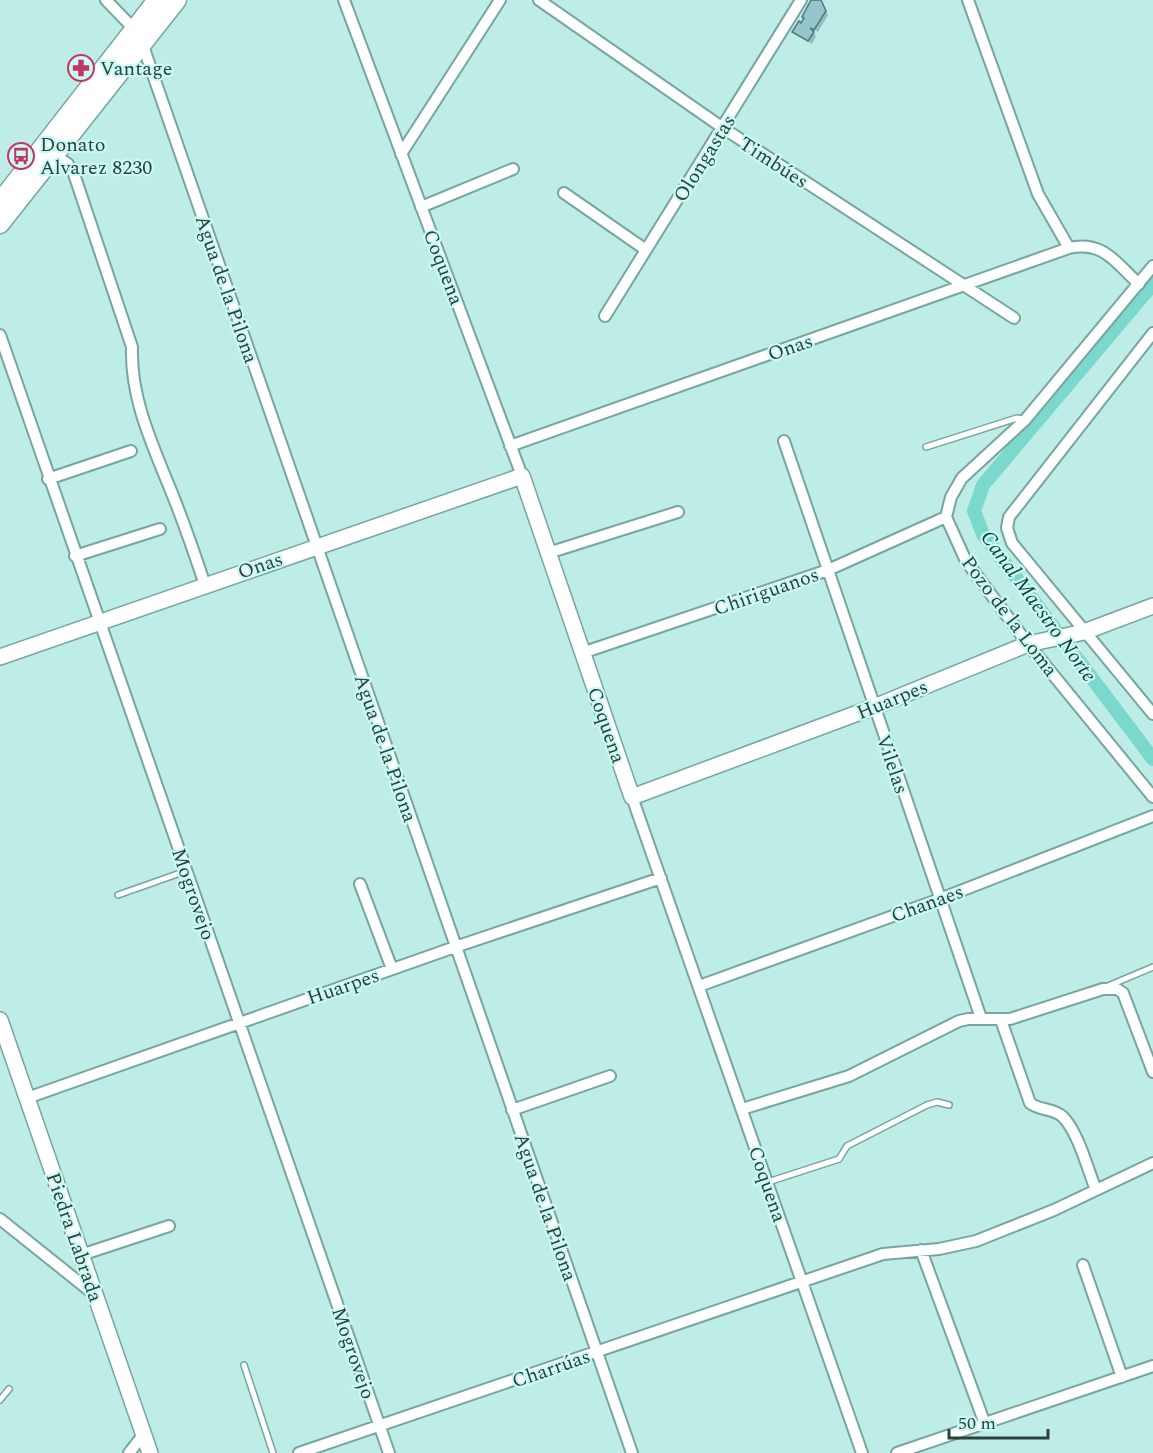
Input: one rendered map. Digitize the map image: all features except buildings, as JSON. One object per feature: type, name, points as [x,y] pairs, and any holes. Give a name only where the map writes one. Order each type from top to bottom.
[{"type":"main road","points":[[0,224],[138,36],[157,0]]},
{"type":"main road","points":[[0,202],[138,36],[177,0]]},
{"type":"main road","name":"Onas","points":[[0,657],[522,476]]},
{"type":"main road","name":"Coquena","points":[[522,476],[632,797]]},
{"type":"main road","name":"Huarpes","points":[[632,797],[874,707],[1028,644],[1083,632],[1153,606]]},
{"type":"main road","name":"Piedra Labrada","points":[[0,1020],[150,1453]]},
{"type":"street","points":[[106,0],[138,36]]},
{"type":"street","name":"Coquena","points":[[344,0],[522,476]]},
{"type":"street","points":[[401,154],[500,0]]},
{"type":"street","name":"Timbúes","points":[[539,0],[723,128],[1014,318]]},
{"type":"street","name":"Olongastas","points":[[605,316],[801,0]]},
{"type":"street","points":[[968,0],[1038,194],[1069,248],[1084,244],[1093,246],[1106,253],[1139,284]]},
{"type":"street","name":"Agua de la Pilona","points":[[138,36],[632,1453]]},
{"type":"street","points":[[53,154],[68,164],[74,174],[132,347],[131,373],[134,388],[156,457],[205,585]]},
{"type":"street","points":[[421,207],[513,170]]},
{"type":"street","points":[[564,193],[646,250]]},
{"type":"street","name":"Onas","points":[[510,446],[1069,248]]},
{"type":"street","points":[[946,517],[951,497],[962,478],[1025,420],[1153,266]]},
{"type":"street","points":[[1153,333],[1009,517],[1007,528],[1012,543],[1083,632],[1153,714]]},
{"type":"street","name":"Mogrovejo","points":[[0,336],[389,1453]]},
{"type":"street","name":"Vilelas","points":[[784,441],[981,1018]]},
{"type":"street","points":[[48,479],[131,451]]},
{"type":"street","points":[[548,553],[678,512]]},
{"type":"street","name":"Chiriguanos","points":[[582,653],[828,570],[946,517]]},
{"type":"street","name":"Pozo de la Loma","points":[[946,517],[966,561],[1028,644],[1153,797]]},
{"type":"street","points":[[75,556],[160,529]]},
{"type":"street","name":"Coquena","points":[[632,797],[862,1453]]},
{"type":"street","name":"Chanaes","points":[[699,986],[940,899],[1153,816]]},
{"type":"street","name":"Huarpes","points":[[27,1098],[455,947],[661,878]]},
{"type":"street","points":[[360,884],[392,969]]},
{"type":"street","points":[[742,1109],[849,1076],[959,1022],[981,1018],[1001,1020],[1103,989],[1117,989],[1123,993],[1149,1049],[1153,1072]]},
{"type":"street","points":[[1001,1020],[1030,1103],[1037,1109],[1055,1112],[1071,1128],[1096,1190]]},
{"type":"street","points":[[512,1110],[610,1076]]},
{"type":"street","name":"Charrúas","points":[[299,1453],[892,1252],[976,1241],[1153,1163]]},
{"type":"street","points":[[0,1219],[95,1296]]},
{"type":"street","points":[[81,1255],[169,1226]]},
{"type":"street","points":[[921,1250],[985,1424]]},
{"type":"street","points":[[1083,1265],[1122,1377]]},
{"type":"street","points":[[897,1453],[1153,1366]]},
{"type":"street","points":[[129,1453],[143,1435]]},
{"type":"lane","points":[[926,447],[1017,417],[1025,420]]},
{"type":"lane","points":[[118,895],[186,871]]},
{"type":"lane","points":[[1103,989],[1153,967]]},
{"type":"lane","points":[[768,1182],[839,1159],[847,1146],[927,1105],[937,1102],[949,1105]]},
{"type":"lane","points":[[243,1365],[273,1453]]},
{"type":"lane","points":[[0,1400],[9,1389]]},
{"type":"waterway","name":"Canal Maestro Norte","points":[[1153,284],[983,485],[974,511],[983,534],[1153,759]]},
{"type":"place","name":"Vantage","points":[[81,68]]},
{"type":"place","name":"Donato Alvarez 8230","points":[[21,156]]}]
